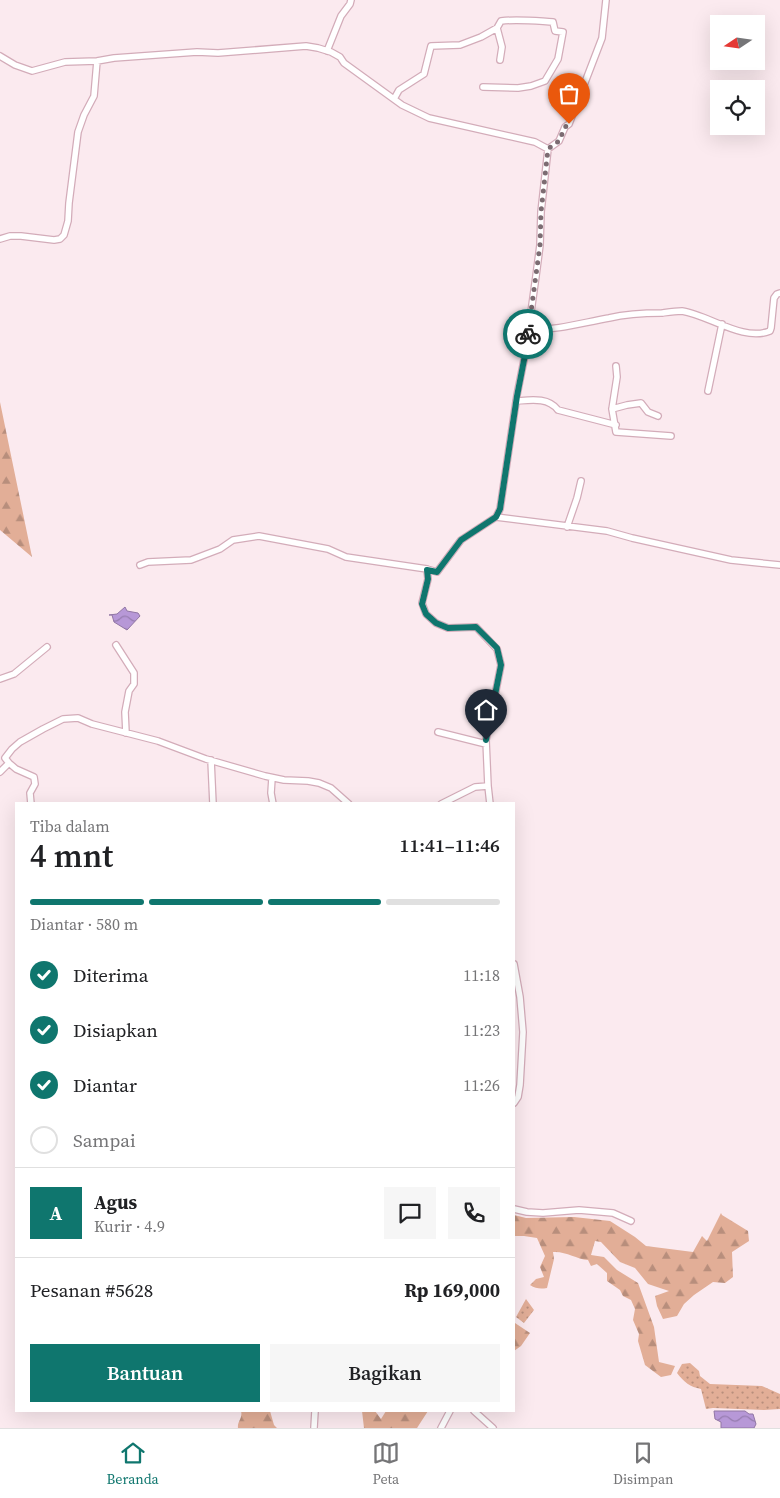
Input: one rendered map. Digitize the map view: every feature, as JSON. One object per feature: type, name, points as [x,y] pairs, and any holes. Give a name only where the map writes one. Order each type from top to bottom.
[{"type":"street","points":[[327,50],[342,13],[351,0]]},
{"type":"street","points":[[140,565],[148,562],[191,560],[220,549],[233,540],[259,536],[328,549],[346,557],[437,572],[461,540],[496,517],[500,509],[529,330],[540,245],[541,212],[548,149],[559,141],[565,127],[569,124],[602,38],[606,0]]},
{"type":"street","points":[[394,99],[401,89],[424,74],[431,46],[460,45],[496,28],[501,21],[528,20],[553,22],[555,31],[564,32],[558,59],[546,81],[518,88],[483,87]]},
{"type":"street","points":[[496,28],[502,47],[500,60]]},
{"type":"street","points":[[0,56],[32,71],[58,63],[114,58],[312,47],[327,50],[340,57],[344,63],[362,77],[394,99],[429,118],[535,142],[548,149]]},
{"type":"street","points":[[0,239],[10,236],[21,236],[54,240],[60,239],[64,235],[68,221],[78,132],[94,96],[97,61]]},
{"type":"street","points":[[529,330],[560,328],[618,316],[680,311],[750,334],[768,332],[772,328],[774,298],[780,293]]},
{"type":"street","points":[[708,391],[722,324]]},
{"type":"street","points":[[616,366],[617,377],[612,409],[616,431],[618,433],[671,436]]},
{"type":"street","points":[[516,401],[540,400],[552,404],[558,410],[616,425]]},
{"type":"street","points":[[612,409],[641,404],[648,412],[658,416]]},
{"type":"street","points":[[567,527],[578,498],[581,481]]},
{"type":"street","points":[[496,517],[606,531],[731,560],[780,565]]},
{"type":"street","points":[[427,570],[428,579],[422,604],[426,614],[436,623],[448,628],[476,627],[497,648],[501,665],[486,744],[490,802]]},
{"type":"street","points":[[116,645],[134,673],[134,684],[129,691],[125,712],[126,733]]},
{"type":"street","points":[[0,679],[14,674],[47,647]]},
{"type":"street","points":[[31,802],[30,794],[35,784],[34,777],[16,768],[5,758],[20,742],[54,722],[78,718],[92,724],[158,741],[211,760],[272,778],[320,783],[331,788],[347,802]]},
{"type":"street","points":[[438,732],[486,744]]},
{"type":"street","points":[[211,760],[214,802]]},
{"type":"street","points":[[0,772],[9,763]]},
{"type":"street","points":[[272,778],[273,802]]},
{"type":"street","points":[[446,802],[475,787],[488,786]]},
{"type":"street","points":[[515,970],[524,1032],[520,1085],[518,1097],[515,1102]]},
{"type":"street","points":[[515,1209],[543,1213],[579,1210],[613,1213],[631,1221]]},
{"type":"street","points":[[314,1428],[315,1412]]},
{"type":"street","points":[[442,1428],[450,1412]]},
{"type":"street","points":[[475,1412],[493,1428]]},
{"type":"green space","points":[[0,402],[32,557],[0,530]]},
{"type":"green space","points":[[721,1213],[748,1231],[749,1241],[732,1252],[733,1277],[725,1283],[713,1282],[684,1304],[677,1316],[663,1319],[655,1296],[669,1291],[648,1284],[635,1268],[620,1262],[601,1242],[595,1241],[591,1255],[604,1257],[617,1270],[638,1283],[654,1327],[659,1362],[675,1366],[671,1375],[661,1377],[645,1365],[638,1341],[639,1334],[633,1320],[635,1309],[631,1300],[623,1296],[620,1290],[607,1281],[607,1273],[597,1264],[591,1266],[588,1260],[553,1252],[554,1259],[547,1288],[541,1289],[530,1285],[536,1279],[544,1277],[540,1267],[545,1256],[537,1238],[515,1236],[515,1215],[526,1218],[574,1217],[610,1221],[646,1246],[693,1252],[702,1236],[707,1241]]},
{"type":"green space","points":[[526,1299],[534,1310],[524,1323],[516,1317]]},
{"type":"green space","points":[[515,1323],[530,1333],[521,1346],[515,1350]]},
{"type":"green space","points":[[690,1363],[699,1371],[700,1376],[710,1384],[762,1386],[780,1394],[780,1409],[706,1409],[701,1389],[688,1384],[677,1373],[682,1364]]},
{"type":"green space","points":[[241,1412],[270,1412],[274,1425],[277,1428],[238,1428]]},
{"type":"green space","points":[[362,1412],[376,1412],[381,1419],[385,1412],[427,1412],[417,1428],[364,1428]]},
{"type":"water","points":[[125,607],[127,611],[138,613],[140,616],[127,630],[114,622],[112,615],[109,615],[117,614]]},
{"type":"water","points":[[714,1411],[745,1411],[753,1414],[756,1424],[754,1428],[721,1428],[721,1422],[715,1419]]},
{"type":"way so far","points":[[528,334],[540,245],[541,212],[548,149],[559,141],[565,127],[569,124]]},
{"type":"route","points":[[486,740],[501,665],[497,648],[476,627],[448,628],[436,623],[426,614],[422,604],[428,579],[427,570],[437,572],[461,540],[496,517],[500,509],[528,334]]}]
